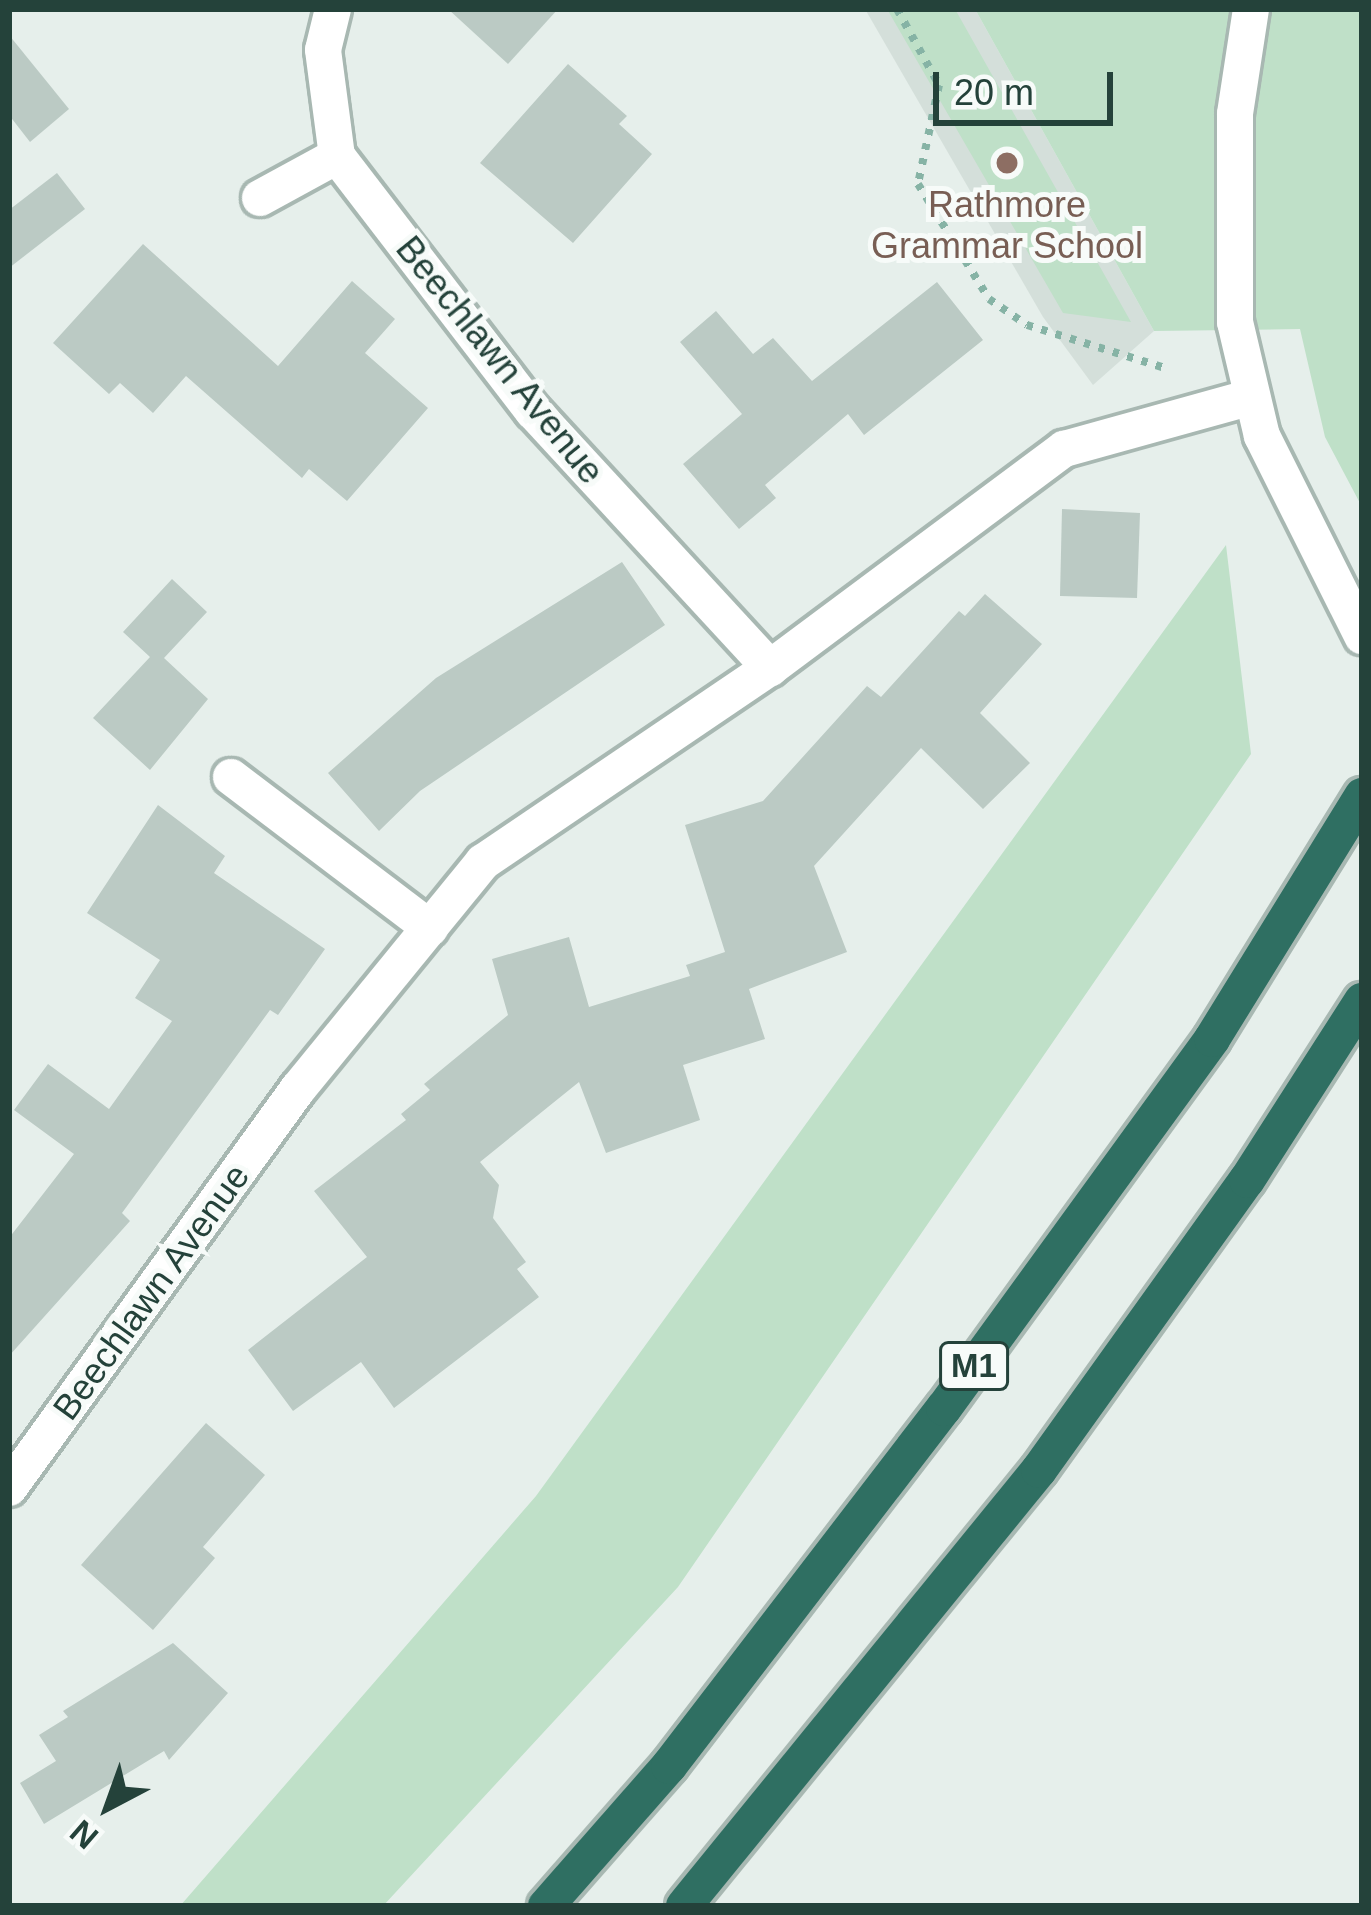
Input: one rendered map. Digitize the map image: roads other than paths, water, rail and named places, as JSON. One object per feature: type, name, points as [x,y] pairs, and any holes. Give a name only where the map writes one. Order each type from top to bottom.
[{"type":"highway","name":"M1","points":[[546,1906],[669,1766],[944,1408],[1212,1039],[1362,796]]},
{"type":"highway","points":[[684,1906],[1039,1470],[1247,1180],[1362,1001]]},
{"type":"street","name":"Beechlawn Avenue","points":[[333,9],[323,50],[337,156],[532,410],[770,668]]},
{"type":"street","points":[[1252,9],[1235,114],[1235,322],[1252,397],[1319,561],[1362,636]]},
{"type":"street","points":[[260,198],[337,156]]},
{"type":"street","name":"Beechlawn Avenue","points":[[9,1488],[298,1089],[483,862],[770,668],[1064,449],[1252,397]]},
{"type":"street","points":[[231,777],[430,928]]},
{"type":"place","name":"Rathmore Grammar School","points":[[1007,163]]}]
